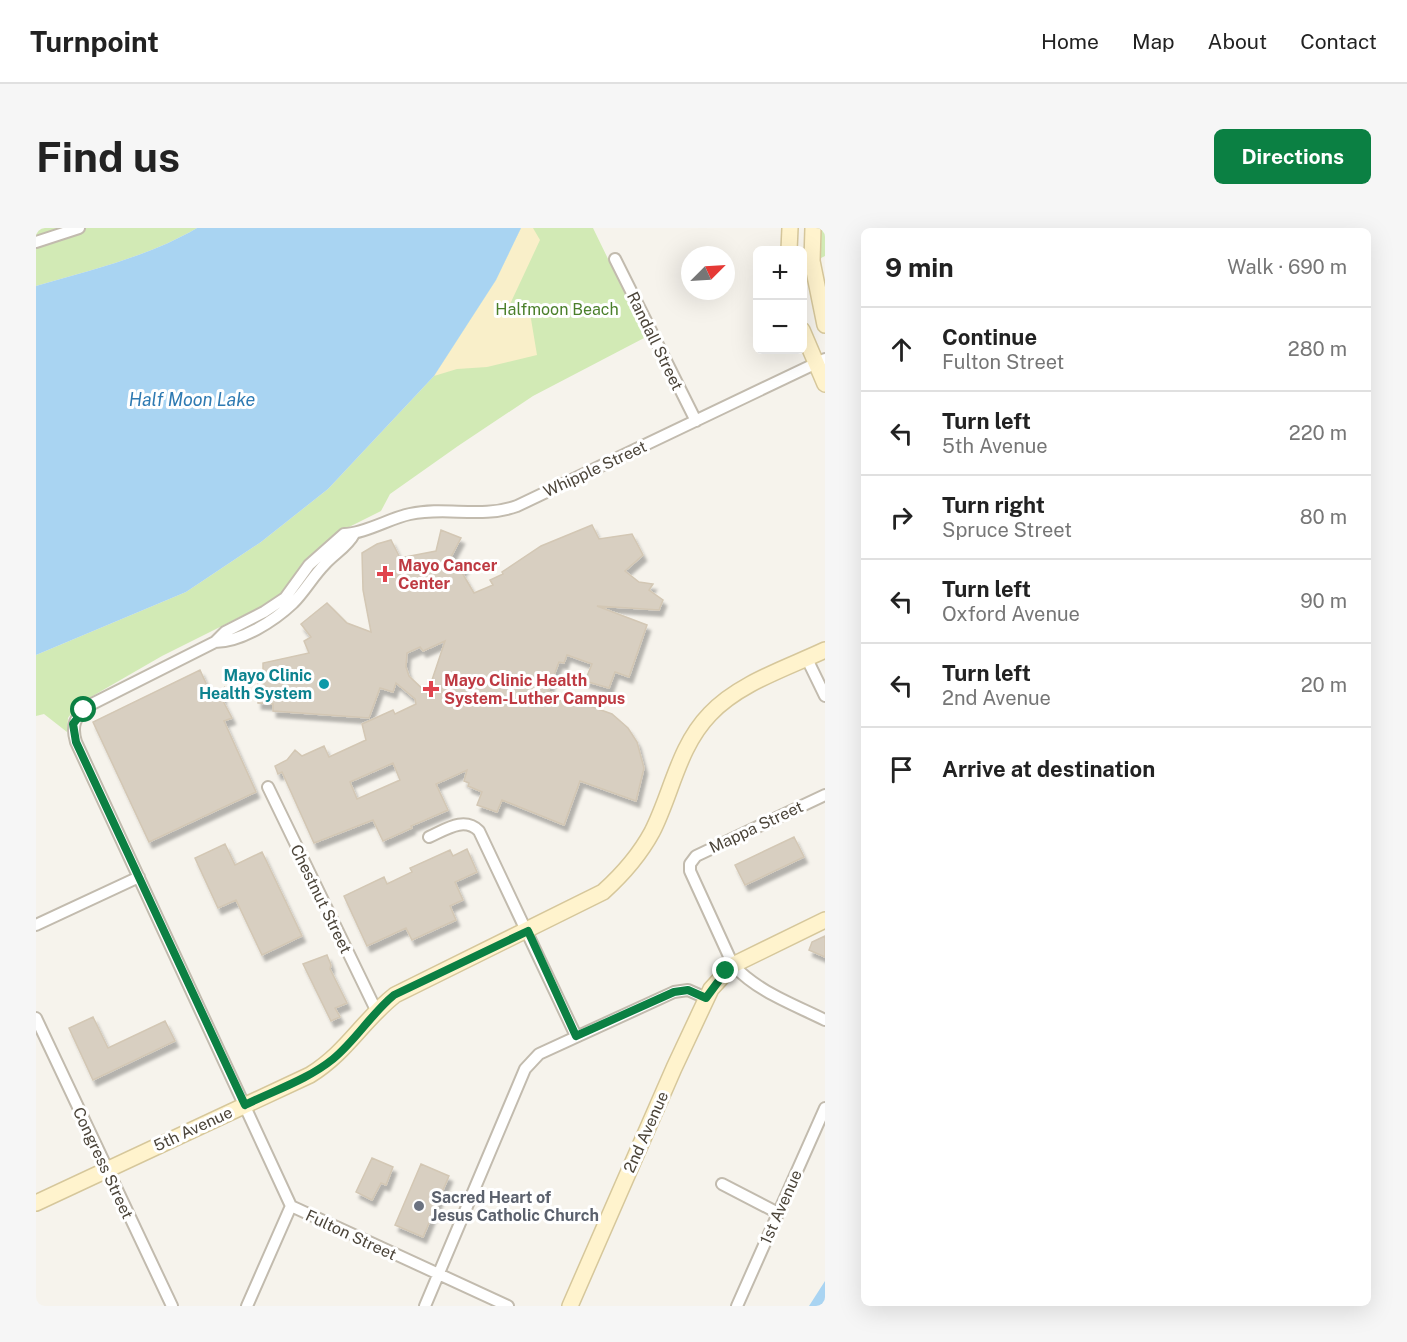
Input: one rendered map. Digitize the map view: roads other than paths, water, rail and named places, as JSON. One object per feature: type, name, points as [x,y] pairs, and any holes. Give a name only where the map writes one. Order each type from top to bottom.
[{"type":"main road","points":[[789,246],[790,228]]},
{"type":"main road","points":[[813,228],[812,261],[825,325]]},
{"type":"main road","points":[[807,339],[820,362],[825,384]]},
{"type":"main road","name":"5th Avenue","points":[[36,1203],[310,1075],[332,1060],[355,1037],[376,1010],[394,995],[528,931],[603,892],[630,866],[657,821],[685,751],[710,714],[736,693],[825,650]]},
{"type":"main road","points":[[733,965],[825,920]]},
{"type":"main road","name":"2nd Avenue","points":[[570,1306],[706,998],[733,965]]},
{"type":"street","points":[[36,242],[79,228]]},
{"type":"street","name":"Randall Street","points":[[615,259],[696,421]]},
{"type":"street","name":"Whipple Street","points":[[76,717],[88,706],[215,642],[228,642],[284,610],[300,595],[323,566],[351,541],[354,534],[409,514],[493,513],[511,508],[820,362]]},
{"type":"street","points":[[807,659],[825,696]]},
{"type":"street","name":"Fulton Street","points":[[76,717],[73,732],[76,742],[291,1206],[508,1306]]},
{"type":"street","name":"Chestnut Street","points":[[268,787],[376,1010]]},
{"type":"street","name":"Mappa Street","points":[[733,965],[691,878],[690,864],[696,856],[825,795]]},
{"type":"street","points":[[429,837],[457,825],[469,824],[481,834],[576,1036]]},
{"type":"street","points":[[36,925],[139,877]]},
{"type":"street","points":[[733,965],[759,988],[825,1020]]},
{"type":"street","points":[[425,1306],[525,1069],[539,1054],[674,992],[688,990],[706,998]]},
{"type":"street","name":"Congress Street","points":[[36,1018],[172,1306]]},
{"type":"street","name":"1st Avenue","points":[[737,1306],[825,1108]]},
{"type":"street","points":[[722,1184],[778,1213]]},
{"type":"street","points":[[247,1306],[291,1206]]},
{"type":"water","name":"Half Moon Lake","points":[[197,228],[521,228],[496,280],[434,376],[328,489],[261,542],[186,592],[36,655],[36,286],[139,255]]},
{"type":"water","points":[[825,1281],[825,1306],[809,1306]]},
{"type":"place","name":"Mayo Cancer Center","points":[[385,574]]},
{"type":"place","name":"Mayo Clinic Health System","points":[[324,684]]},
{"type":"place","name":"Mayo Clinic Health System-Luther Campus","points":[[431,689]]},
{"type":"place","name":"Sacred Heart of Jesus Catholic Church","points":[[419,1206]]},
{"type":"park label","name":"Halfmoon Beach","points":[[557,309]]}]
